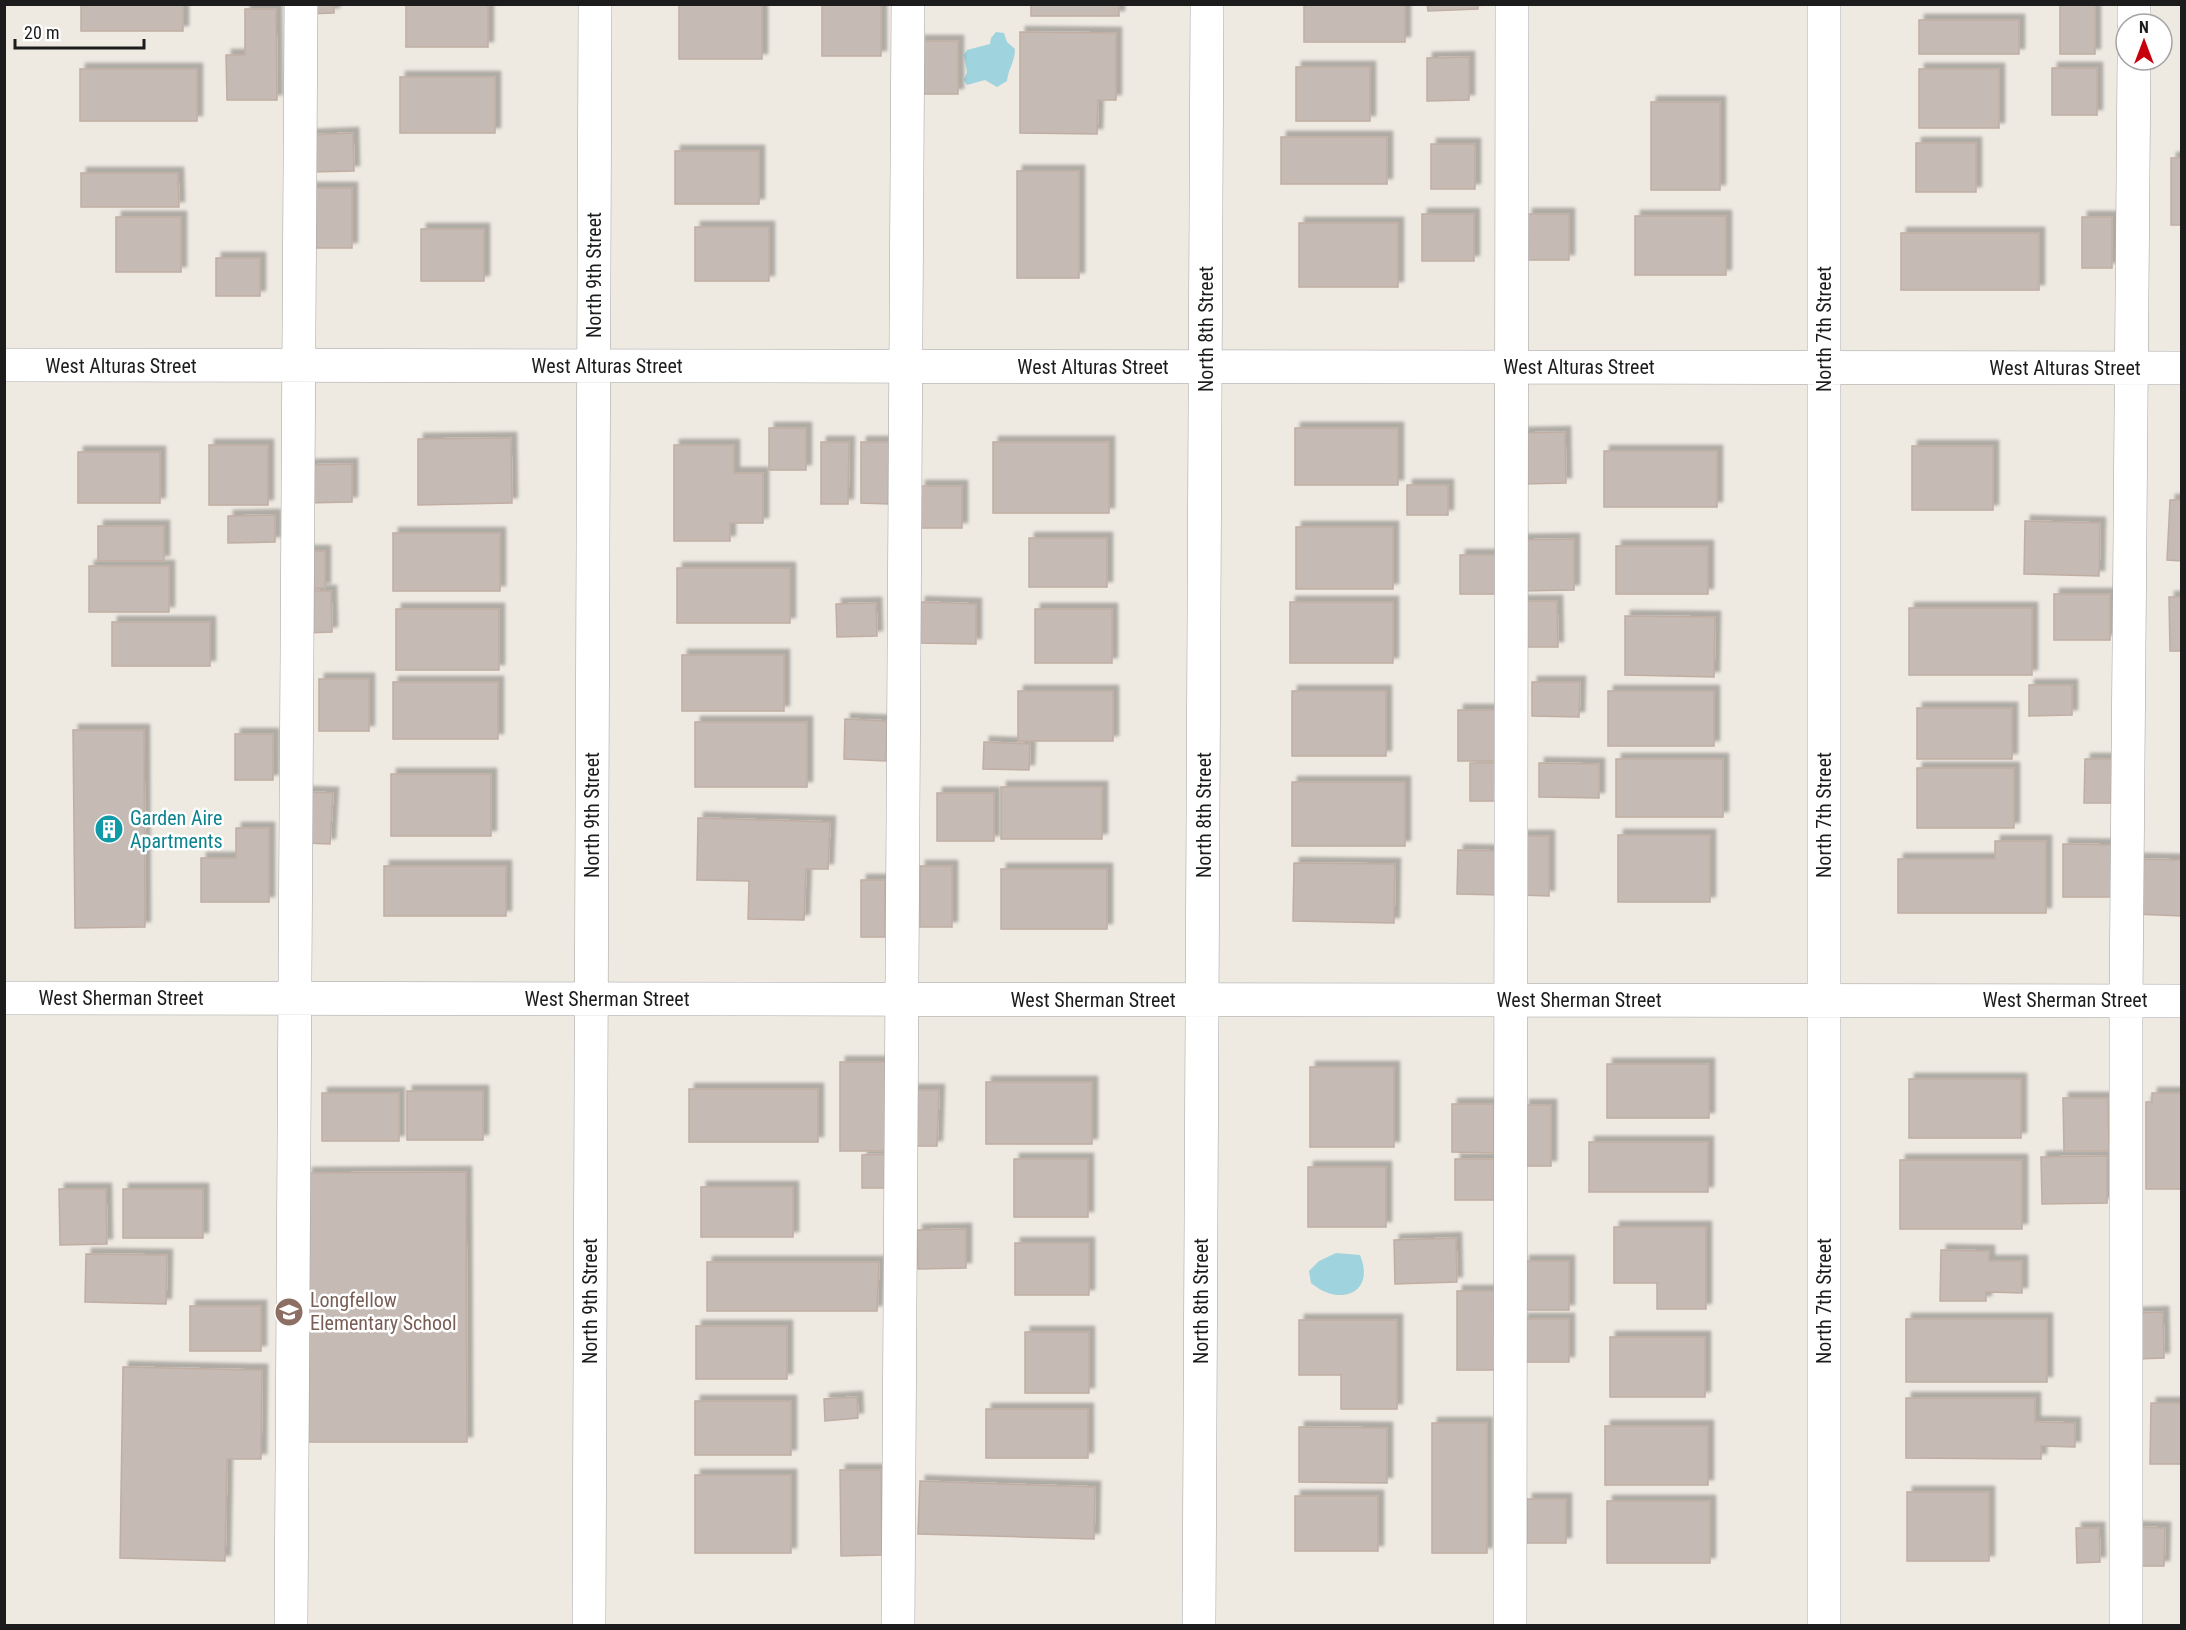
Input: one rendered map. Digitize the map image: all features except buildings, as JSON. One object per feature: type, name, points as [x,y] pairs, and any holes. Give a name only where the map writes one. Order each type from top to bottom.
[{"type":"street","points":[[291,1626],[301,4]]},
{"type":"street","name":"North 9th Street","points":[[589,1626],[595,4]]},
{"type":"street","points":[[898,1626],[900,999],[908,4]]},
{"type":"street","name":"North 8th Street","points":[[1199,1626],[1208,4]]},
{"type":"street","points":[[1510,1626],[1512,4]]},
{"type":"street","name":"North 7th Street","points":[[1824,4],[1824,1626]]},
{"type":"street","points":[[2126,1626],[2126,1001],[2134,72]]},
{"type":"street","name":"West Alturas Street","points":[[4,365],[2181,368]]},
{"type":"street","name":"West Sherman Street","points":[[4,998],[2181,1001]]},
{"type":"water","points":[[996,32],[1004,33],[1007,42],[1015,49],[1007,81],[997,87],[985,80],[967,85],[964,80],[967,72],[964,55],[967,50],[990,44]]},
{"type":"water","points":[[1336,1253],[1360,1255],[1364,1268],[1363,1279],[1352,1293],[1333,1294],[1311,1283],[1309,1271],[1319,1261]]},
{"type":"place","name":"Garden Aire Apartments","points":[[109,829]]},
{"type":"place","name":"Longfellow Elementary School","points":[[289,1312]]}]
